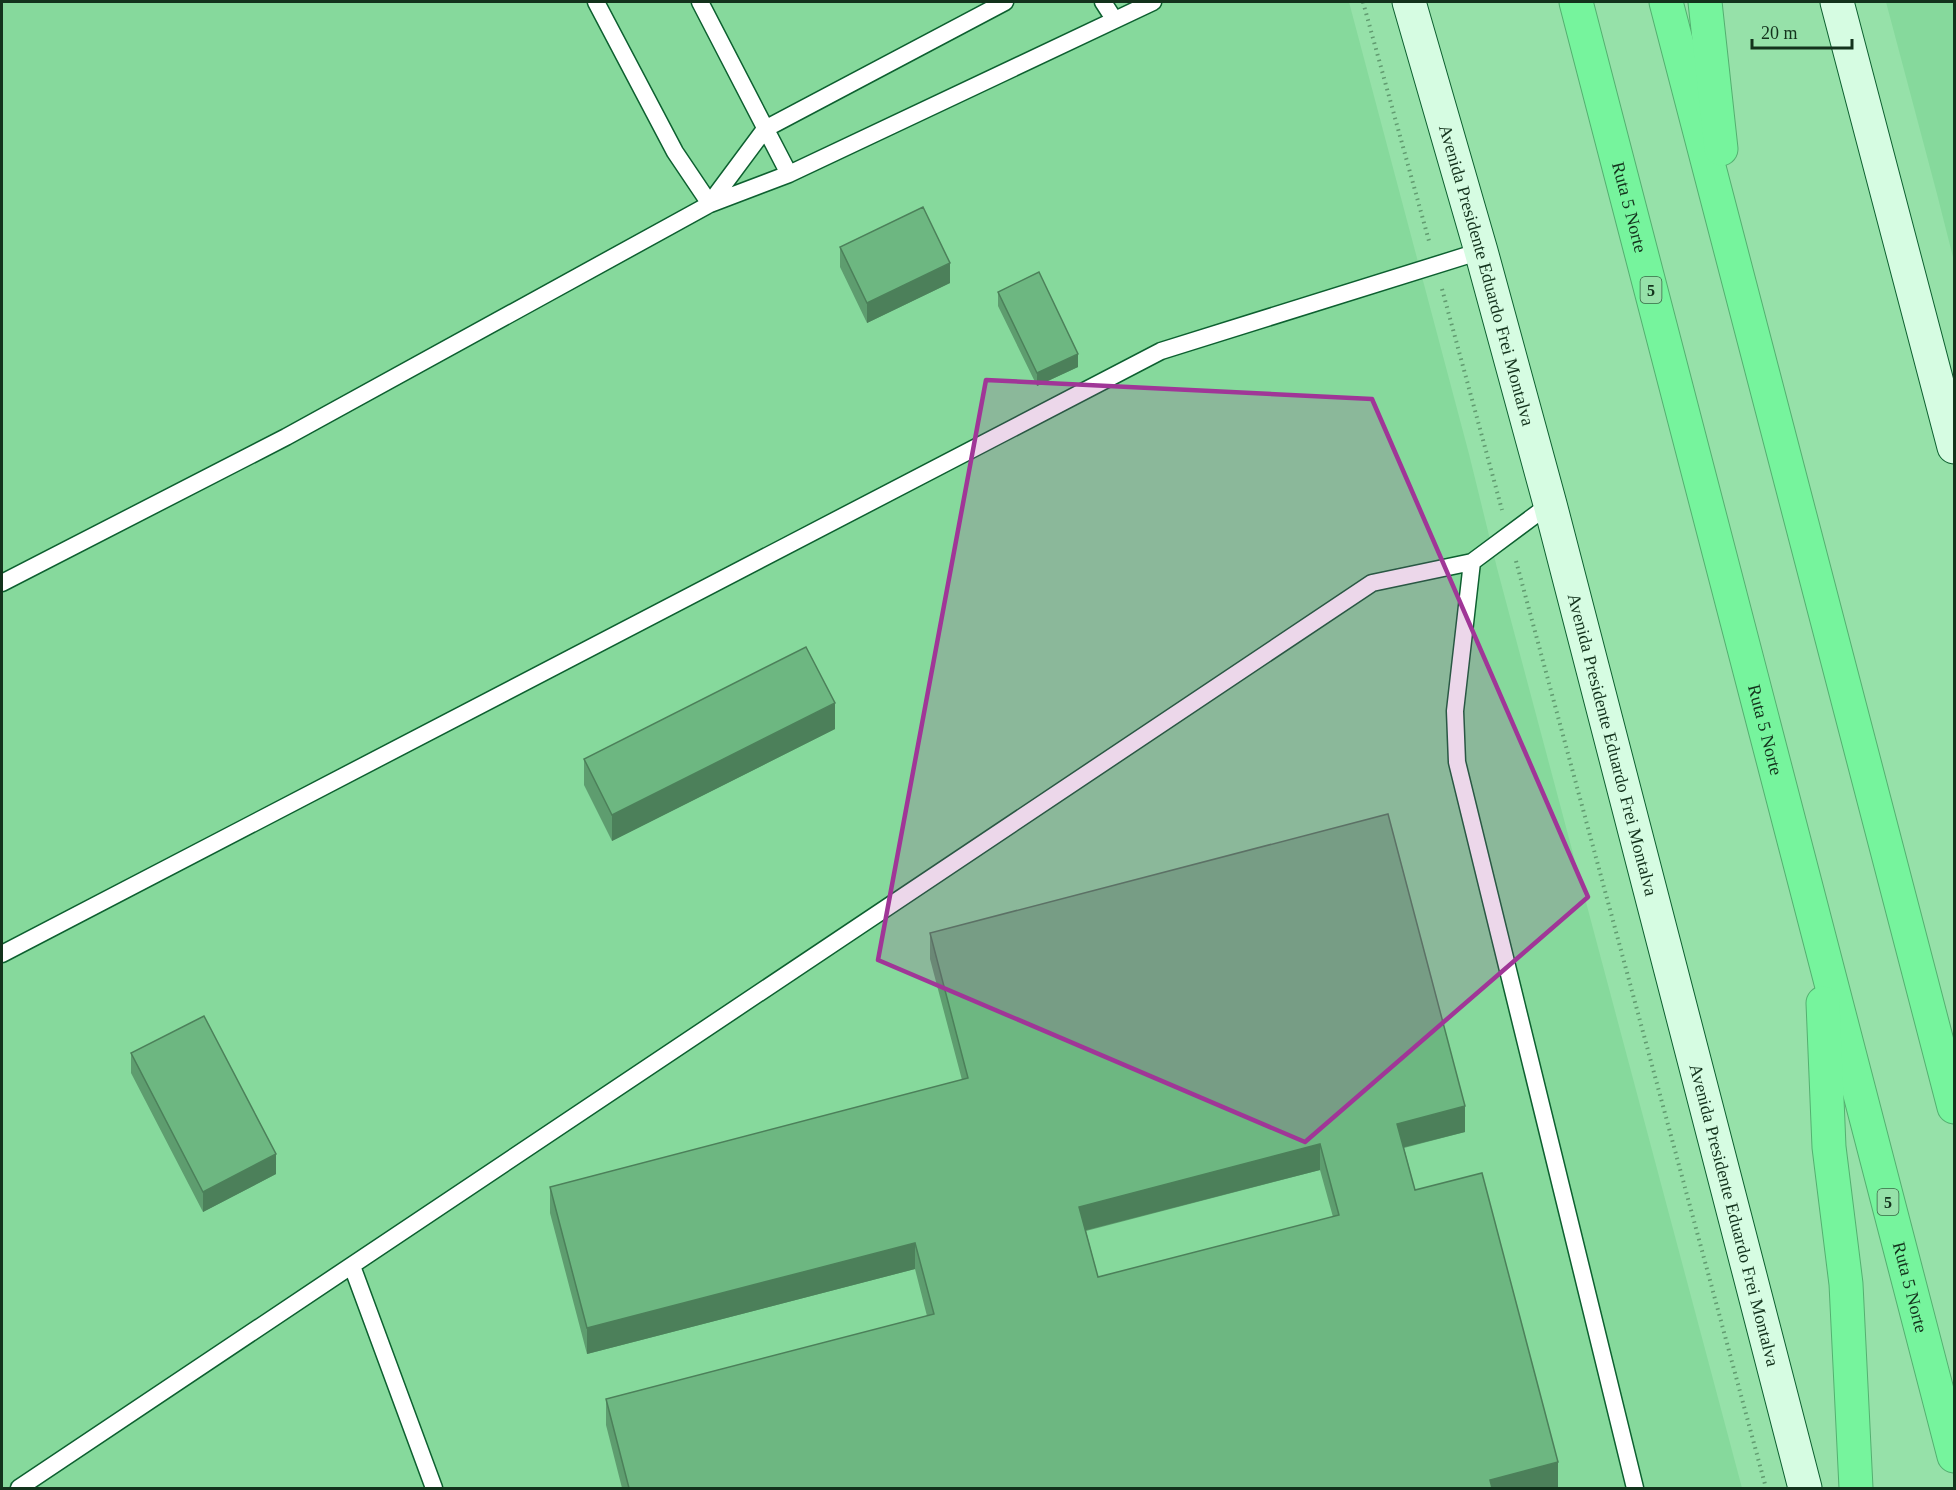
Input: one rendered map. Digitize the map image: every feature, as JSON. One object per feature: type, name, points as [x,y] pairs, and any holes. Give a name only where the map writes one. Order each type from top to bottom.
[{"type":"highway","points":[[1564,2],[1589,51]]},
{"type":"highway","name":"Ruta 5 Norte","points":[[1576,2],[1954,1456]]},
{"type":"highway","points":[[1666,2],[1950,1081],[1954,1107]]},
{"type":"highway","points":[[1705,2],[1728,240]]},
{"type":"highway","points":[[1821,947],[1829,1147],[1846,1284],[1856,1488]]},
{"type":"street","name":"Avenida Presidente Eduardo Frei Montalva","points":[[1409,2],[1481,251],[1550,504],[1805,1488]]},
{"type":"street","points":[[1837,2],[1954,447]]},
{"type":"lane","points":[[596,2],[675,152],[710,204]]},
{"type":"lane","points":[[700,2],[789,174]]},
{"type":"lane","points":[[710,204],[765,129],[1005,2]]},
{"type":"lane","points":[[1103,2],[1114,20]]},
{"type":"lane","points":[[2,583],[286,437],[710,204],[789,174],[1153,2]]},
{"type":"lane","points":[[2,954],[1161,351],[1481,251]]},
{"type":"lane","points":[[19,1488],[1372,583],[1472,562],[1550,504]]},
{"type":"lane","points":[[1472,562],[1455,711],[1457,762],[1635,1488]]},
{"type":"lane","points":[[352,1266],[434,1488]]},
{"type":"path","points":[[1363,2],[1766,1488]]},
{"type":"highlighted area","points":[[986,380],[1372,399],[1588,897],[1305,1142],[878,960]]},
{"type":"shaded area","points":[[2,2],[1349,2],[1742,1488],[2,1488]]},
{"type":"shaded area","points":[[1886,2],[1954,2],[1954,261],[1937,194]]},
{"type":"building","points":[[923,207],[950,263],[867,303],[840,247]]},
{"type":"building","points":[[1039,272],[1078,354],[1037,373],[998,292]]},
{"type":"building","points":[[806,647],[835,703],[612,815],[584,759]]},
{"type":"building","points":[[1388,814],[1465,1106],[1397,1124],[1415,1190],[1482,1173],[1558,1462],[1490,1480],[1492,1488],[629,1488],[606,1399],[934,1314],[915,1243],[587,1328],[550,1187],[968,1078],[930,933]],"holes":[[[1320,1144],[1339,1215],[1098,1277],[1079,1207]]]},
{"type":"building","points":[[204,1016],[276,1154],[203,1192],[131,1053]]}]
